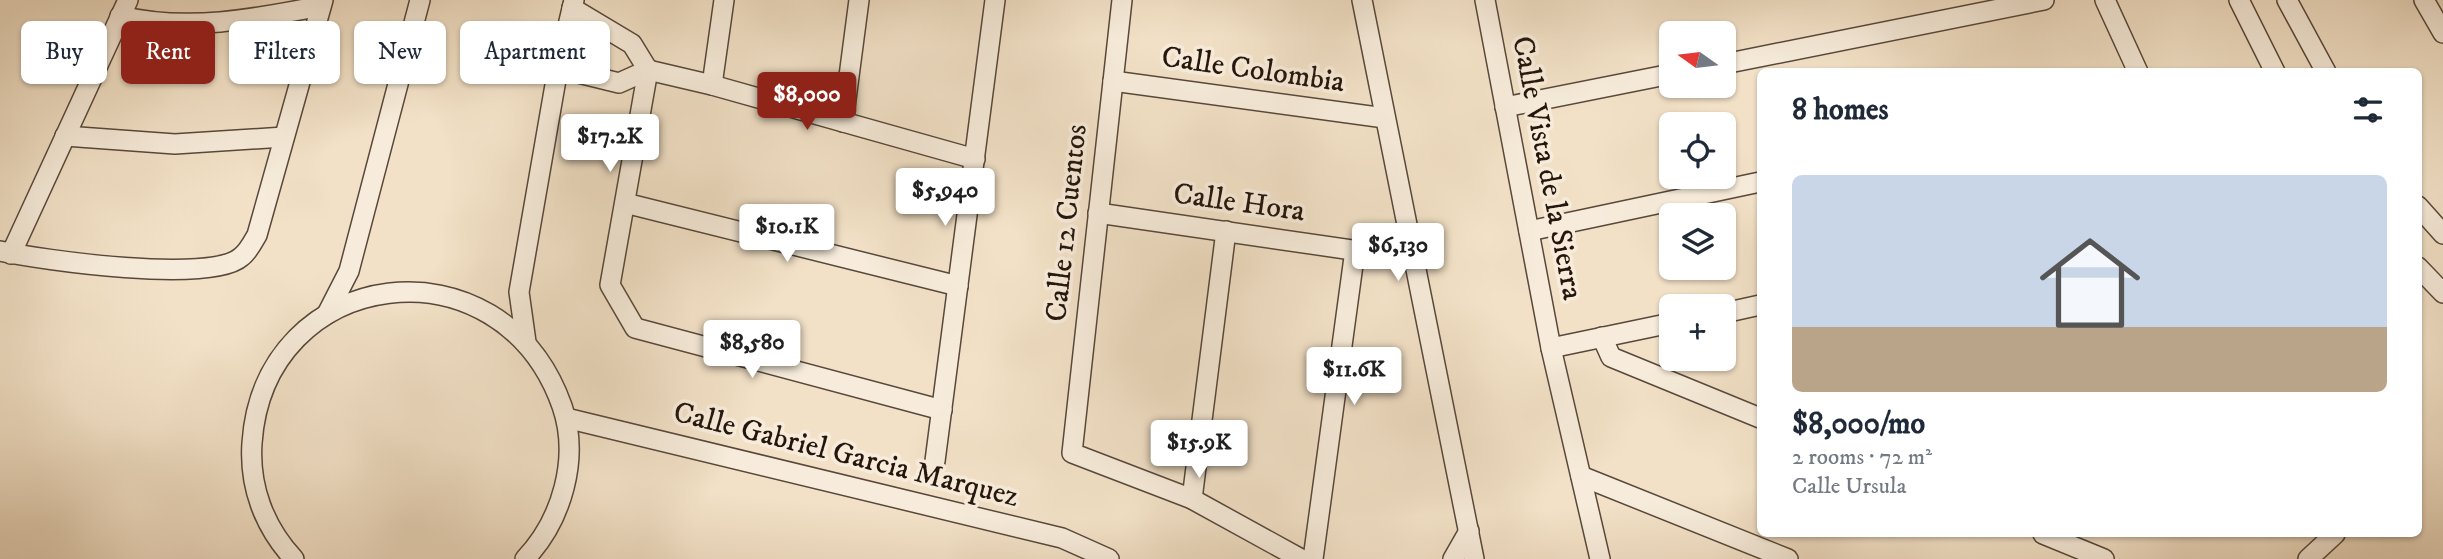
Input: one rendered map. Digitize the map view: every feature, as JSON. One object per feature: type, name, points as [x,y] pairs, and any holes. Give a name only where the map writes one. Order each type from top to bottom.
[{"type":"street","points":[[293,559],[279,543],[259,504],[250,462],[253,418],[268,377],[287,350],[327,314],[349,271],[420,0]]},
{"type":"street","points":[[712,85],[724,0]]},
{"type":"street","points":[[843,122],[859,0]]},
{"type":"street","points":[[935,461],[995,0]]},
{"type":"street","name":"Calle 12 Cuentos","points":[[1122,0],[1072,453],[1192,499]]},
{"type":"street","points":[[1362,0],[1474,559]]},
{"type":"street","name":"Calle Vista de la Sierra","points":[[1485,0],[1552,348],[1600,559]]},
{"type":"street","points":[[1736,62],[2044,0]]},
{"type":"street","points":[[2105,0],[2136,68]]},
{"type":"street","points":[[2239,0],[2273,68]]},
{"type":"street","points":[[2287,0],[2324,68]]},
{"type":"street","points":[[322,3],[257,235],[240,258],[207,267],[116,268],[6,252],[65,136],[124,8],[156,24],[196,24],[240,21],[322,3]]},
{"type":"street","points":[[573,4],[632,44],[648,70],[610,285],[635,328],[942,410]]},
{"type":"street","points":[[2432,5],[2443,33]]},
{"type":"street","points":[[610,81],[620,83],[648,70],[712,85],[975,159]]},
{"type":"street","points":[[1505,107],[1659,76]]},
{"type":"street","name":"Calle Colombia","points":[[1113,81],[1385,118]]},
{"type":"street","points":[[526,342],[519,292],[555,84]]},
{"type":"street","points":[[65,136],[174,144],[284,137]]},
{"type":"street","points":[[1529,231],[1757,183]]},
{"type":"street","points":[[625,203],[958,285]]},
{"type":"street","points":[[2422,210],[2443,234]]},
{"type":"street","name":"Calle Hora","points":[[1098,213],[1414,258]]},
{"type":"street","points":[[1226,231],[1192,499],[1301,559]]},
{"type":"street","points":[[1313,559],[1355,250]]},
{"type":"street","points":[[2422,271],[2443,293]]},
{"type":"street","points":[[327,314],[378,295],[410,291],[453,296],[493,314],[526,342],[551,377],[566,418],[569,462],[560,505],[540,544],[525,559]]},
{"type":"street","points":[[1736,310],[1757,306]]},
{"type":"street","points":[[1552,348],[1659,325]]},
{"type":"street","points":[[1602,337],[1611,357],[1757,417]]},
{"type":"street","name":"Calle Gabriel Garcia Marquez","points":[[566,418],[1062,538],[1109,559]]},
{"type":"street","points":[[1581,476],[1788,559]]},
{"type":"street","points":[[1453,559],[1469,531]]},
{"type":"street","points":[[2050,537],[2104,559]]},
{"type":"street","points":[[2308,559],[2332,537]]}]
